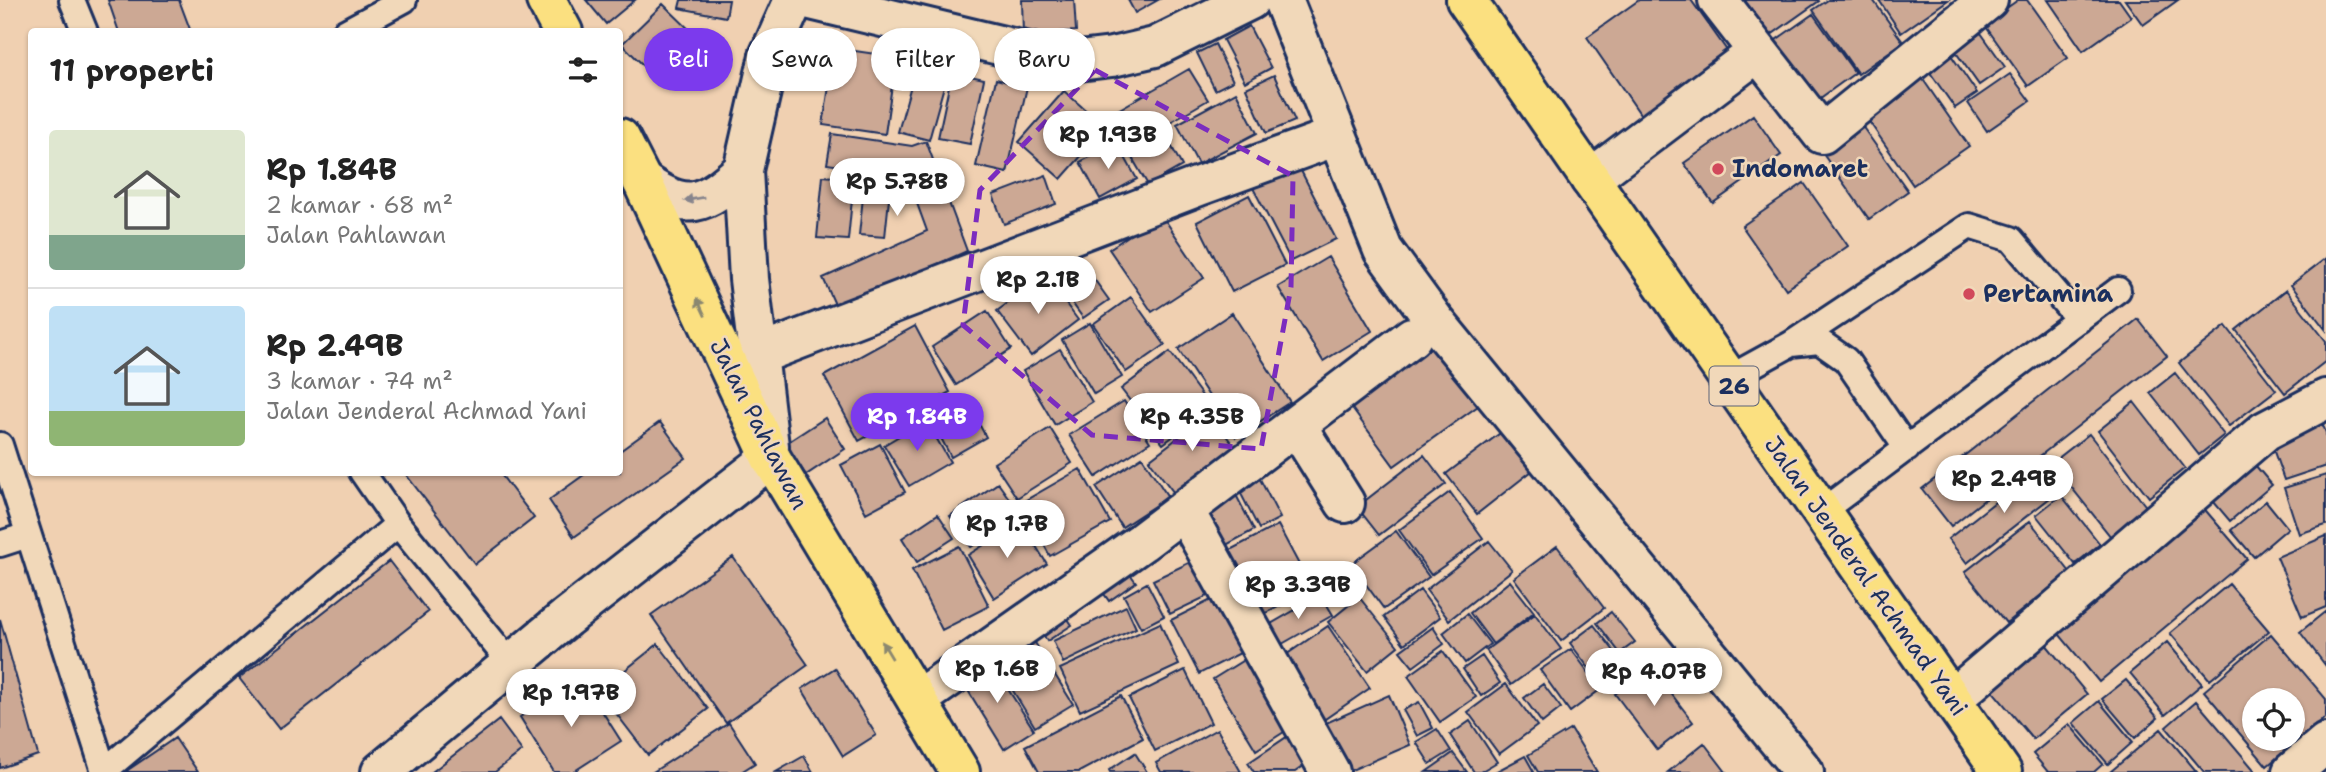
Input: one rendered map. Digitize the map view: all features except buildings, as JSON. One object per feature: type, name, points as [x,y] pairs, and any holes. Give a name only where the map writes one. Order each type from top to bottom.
[{"type":"main road","points":[[546,0],[561,28]]},
{"type":"main road","name":"Jalan Jenderal Achmad Yani","points":[[1466,0],[2003,772]]},
{"type":"main road","name":"Jalan Pahlawan","points":[[623,144],[771,458],[960,772]]},
{"type":"street","points":[[381,772],[511,664],[771,458],[749,279],[743,170],[769,56],[793,0]]},
{"type":"street","points":[[811,0],[1070,62],[1112,57],[1155,47],[1250,0]]},
{"type":"street","points":[[1283,0],[1383,250],[1434,320],[1804,772]]},
{"type":"street","points":[[1718,0],[1822,134],[1988,0]]},
{"type":"street","points":[[1590,179],[1758,52]]},
{"type":"street","points":[[758,355],[1337,136]]},
{"type":"street","points":[[642,181],[663,196],[678,202],[689,201],[717,193],[743,170]]},
{"type":"street","points":[[917,700],[1184,510],[1412,337]]},
{"type":"street","points":[[1952,699],[2265,431],[2326,399]]},
{"type":"street","points":[[1296,425],[1345,503]]},
{"type":"street","points":[[1184,510],[1320,768]]},
{"type":"street","points":[[2292,772],[2326,743]]},
{"type":"lane","points":[[72,0],[83,28]]},
{"type":"lane","points":[[352,28],[404,0]]},
{"type":"lane","points":[[1729,378],[1791,344],[1969,226],[2011,239],[2079,320]]},
{"type":"lane","points":[[1821,512],[2118,290]]},
{"type":"lane","points":[[1791,344],[1819,341],[1846,360],[1907,449]]},
{"type":"lane","points":[[0,445],[104,771],[398,524]]},
{"type":"lane","points":[[365,476],[398,524],[511,664]]},
{"type":"lane","points":[[0,544],[29,535]]},
{"type":"highlighted area","points":[[1095,70],[1293,176],[1291,287],[1261,449],[1092,435],[963,325],[980,190]]},
{"type":"place","name":"Indomaret","points":[[1718,169]]},
{"type":"place","name":"Pertamina","points":[[1969,294]]}]
